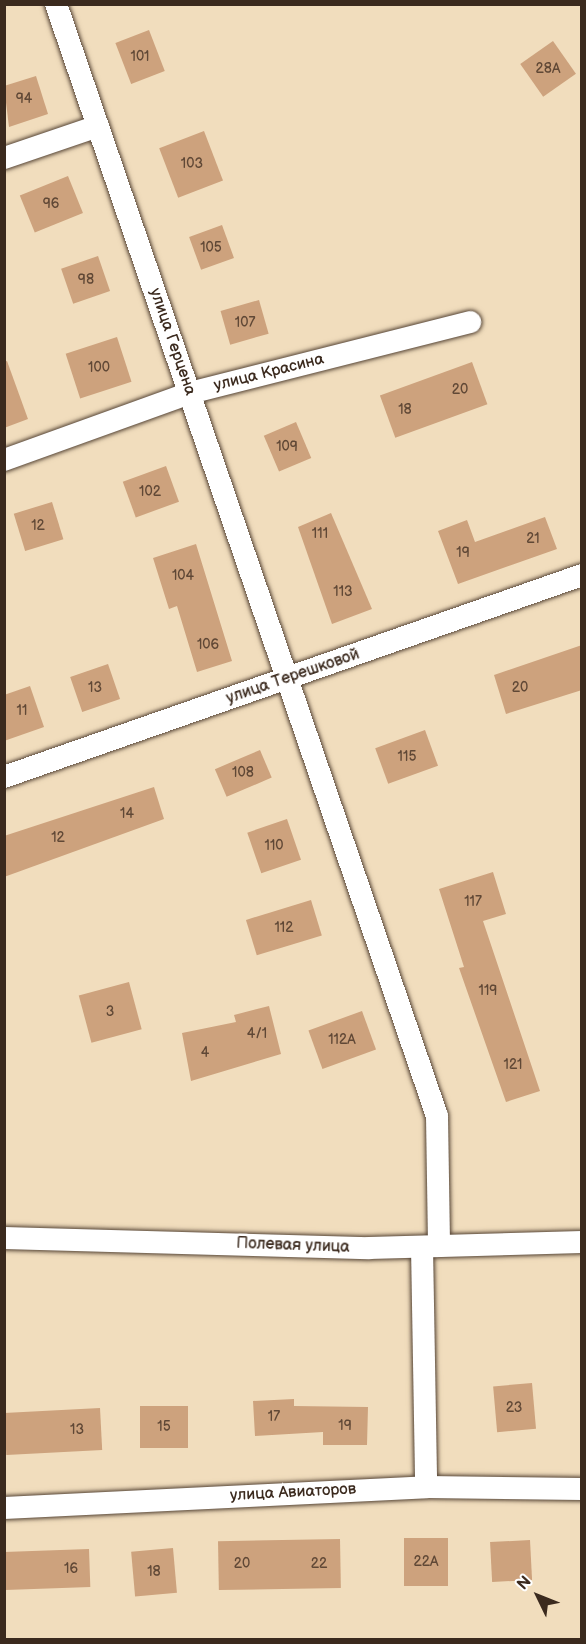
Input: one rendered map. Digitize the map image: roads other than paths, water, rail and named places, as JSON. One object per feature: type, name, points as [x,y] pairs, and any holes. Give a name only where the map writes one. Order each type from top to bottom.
[{"type":"street","name":"улица Герцена","points":[[56,4],[437,1116],[431,1247],[426,1487]]},
{"type":"street","points":[[4,158],[98,126]]},
{"type":"street","name":"улица Красина","points":[[4,460],[190,393],[470,322]]},
{"type":"street","name":"улица Терешковой","points":[[4,777],[582,575]]},
{"type":"street","name":"Полевая улица","points":[[4,1238],[431,1247],[582,1242]]},
{"type":"street","name":"улица Авиаторов","points":[[4,1508],[426,1487],[582,1489]]}]
